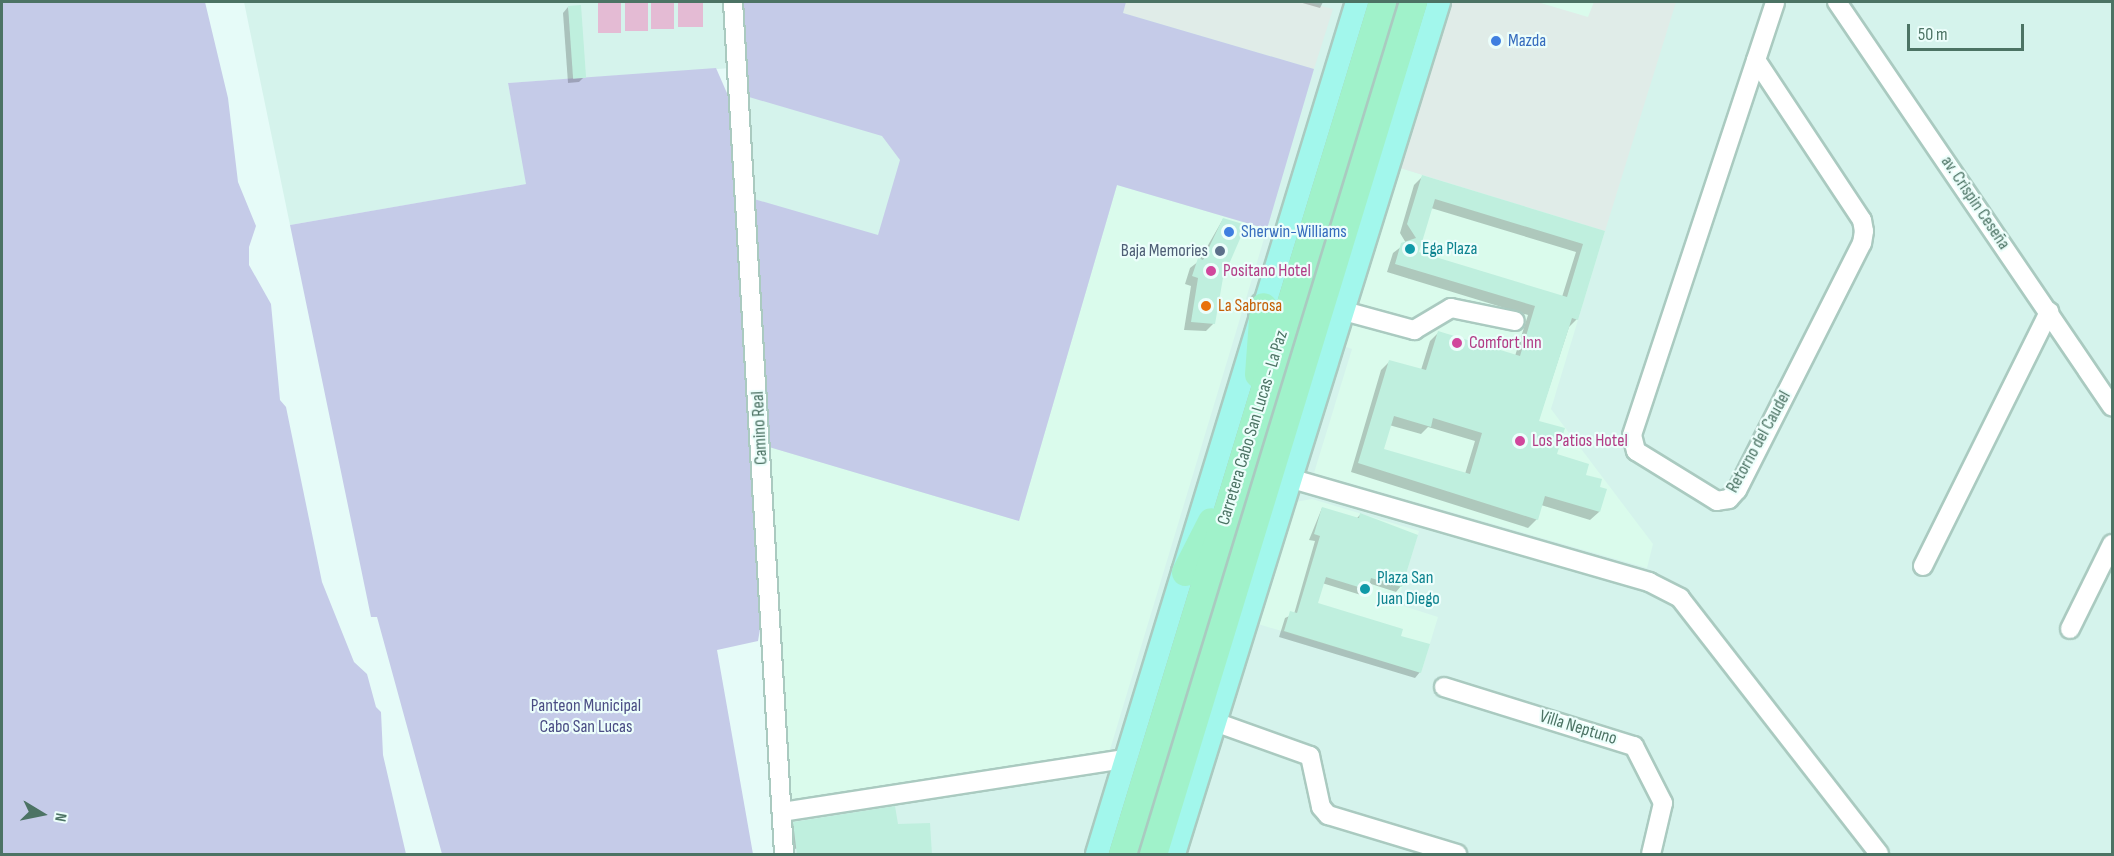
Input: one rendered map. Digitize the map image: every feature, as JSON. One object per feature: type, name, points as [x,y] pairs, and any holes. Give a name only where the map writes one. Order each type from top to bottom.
[{"type":"highway","name":"Carretera Cabo San Lucas - La Paz","points":[[1122,855],[1382,2]]},
{"type":"highway","name":"Carretera Cabo San Lucas - La Paz","points":[[1153,855],[1413,2]]},
{"type":"highway","points":[[1383,97],[1432,2]]},
{"type":"highway","points":[[1253,426],[1263,306]]},
{"type":"highway","points":[[1185,572],[1244,456]]},
{"type":"main road","points":[[1097,855],[1357,2]]},
{"type":"main road","points":[[1174,855],[1289,478],[1344,311],[1439,2]]},
{"type":"street","name":"Camino Real","points":[[733,2],[784,855]]},
{"type":"street","name":"Retorno del Caudel","points":[[1755,60],[1862,220],[1864,231],[1862,243],[1737,490],[1729,499],[1717,501],[1636,452],[1632,435],[1755,60],[1775,2]]},
{"type":"street","name":"av. Crispin Ceseña","points":[[1837,2],[2112,406]]},
{"type":"street","points":[[1344,311],[1414,330],[1451,308],[1515,321]]},
{"type":"street","points":[[1923,566],[2049,312]]},
{"type":"street","points":[[1289,478],[1649,582],[1675,595],[1697,616],[1879,855]]},
{"type":"street","points":[[2070,629],[2112,544]]},
{"type":"street","name":"Villa Neptuno","points":[[1444,687],[1634,746],[1663,803],[1651,855]]},
{"type":"street","points":[[1215,722],[1310,756],[1321,807],[1328,815],[1457,855]]},
{"type":"street","points":[[782,812],[1126,759]]},
{"type":"shaded area","points":[[244,2],[2112,2],[2112,854],[792,854],[747,67],[508,83],[527,184],[290,225]]},
{"type":"shaded area","points":[[598,2],[621,2],[621,33],[598,33]]},
{"type":"shaded area","points":[[625,2],[648,2],[648,31],[625,31]]},
{"type":"shaded area","points":[[651,2],[674,2],[674,29],[651,29]]},
{"type":"shaded area","points":[[678,2],[703,2],[703,27],[678,27]]},
{"type":"shaded area","points":[[1126,2],[1306,2],[1333,9],[1314,69],[1123,13]]},
{"type":"shaded area","points":[[1449,2],[1537,2],[1588,17],[1594,2],[1676,2],[1605,231],[1397,167]]},
{"type":"shaded area","points":[[1537,2],[1594,2],[1589,18]]},
{"type":"shaded area","points":[[1397,167],[1605,231],[1551,409],[1653,544],[1647,568],[1314,473],[1352,349],[1343,346]]},
{"type":"shaded area","points":[[1117,185],[1267,229],[1109,753],[789,803],[769,447],[1019,521]]},
{"type":"shaded area","points":[[1312,499],[1419,531],[1397,604],[1438,617],[1421,673],[1258,624],[1295,502]]},
{"type":"green space","points":[[2,2],[205,2],[228,98],[238,182],[256,226],[249,247],[249,265],[271,304],[280,400],[286,407],[322,582],[354,662],[367,674],[376,707],[381,712],[383,755],[406,854],[2,854]]},
{"type":"green space","points":[[743,2],[1126,2],[1123,13],[1314,69],[1267,229],[1117,185],[1019,521],[769,447],[754,199],[878,235],[900,160],[882,136],[749,97]]},
{"type":"green space","name":"Panteon Municipal Cabo San Lucas","points":[[716,68],[730,100],[761,623],[758,641],[717,650],[753,854],[442,854],[377,617],[371,617],[290,225],[526,184],[508,83]]},
{"type":"building","points":[[581,5],[586,78],[573,79],[568,6]]},
{"type":"building","points":[[1422,175],[1605,231],[1578,320],[1572,318],[1539,421],[1565,428],[1557,454],[1589,464],[1586,475],[1602,479],[1600,487],[1607,489],[1600,512],[1545,496],[1538,520],[1358,463],[1389,360],[1426,370],[1438,331],[1520,356],[1535,306],[1395,264],[1401,243],[1416,238],[1407,224]],"holes":[[[1435,199],[1583,244],[1567,297],[1419,252]],[[1394,416],[1431,427],[1433,418],[1482,433],[1470,474],[1384,449]]]},
{"type":"building","name":"Positano Hotel","points":[[1223,218],[1246,225],[1223,278],[1215,324],[1191,322],[1198,278],[1192,276],[1198,258],[1203,260]]},
{"type":"building","name":"Plaza San Juan Diego","points":[[1322,507],[1359,518],[1360,513],[1418,535],[1402,587],[1371,578],[1368,590],[1326,577],[1318,603],[1403,629],[1401,636],[1430,644],[1421,673],[1284,631],[1290,611],[1297,613],[1320,536],[1314,534]]},
{"type":"building","points":[[895,806],[898,824],[930,823],[932,855],[797,855],[793,822]]},
{"type":"place","name":"Mazda","points":[[1496,41]]},
{"type":"place","name":"Sherwin-Williams","points":[[1229,232]]},
{"type":"place","name":"Ega Plaza","points":[[1410,249]]},
{"type":"place","name":"Baja Memories","points":[[1220,251]]},
{"type":"place","name":"Positano Hotel","points":[[1211,271]]},
{"type":"place","name":"La Sabrosa","points":[[1206,306]]},
{"type":"place","name":"Comfort Inn","points":[[1457,343]]},
{"type":"place","name":"Los Patios Hotel","points":[[1520,441]]},
{"type":"place","name":"Plaza San Juan Diego","points":[[1365,589]]}]
